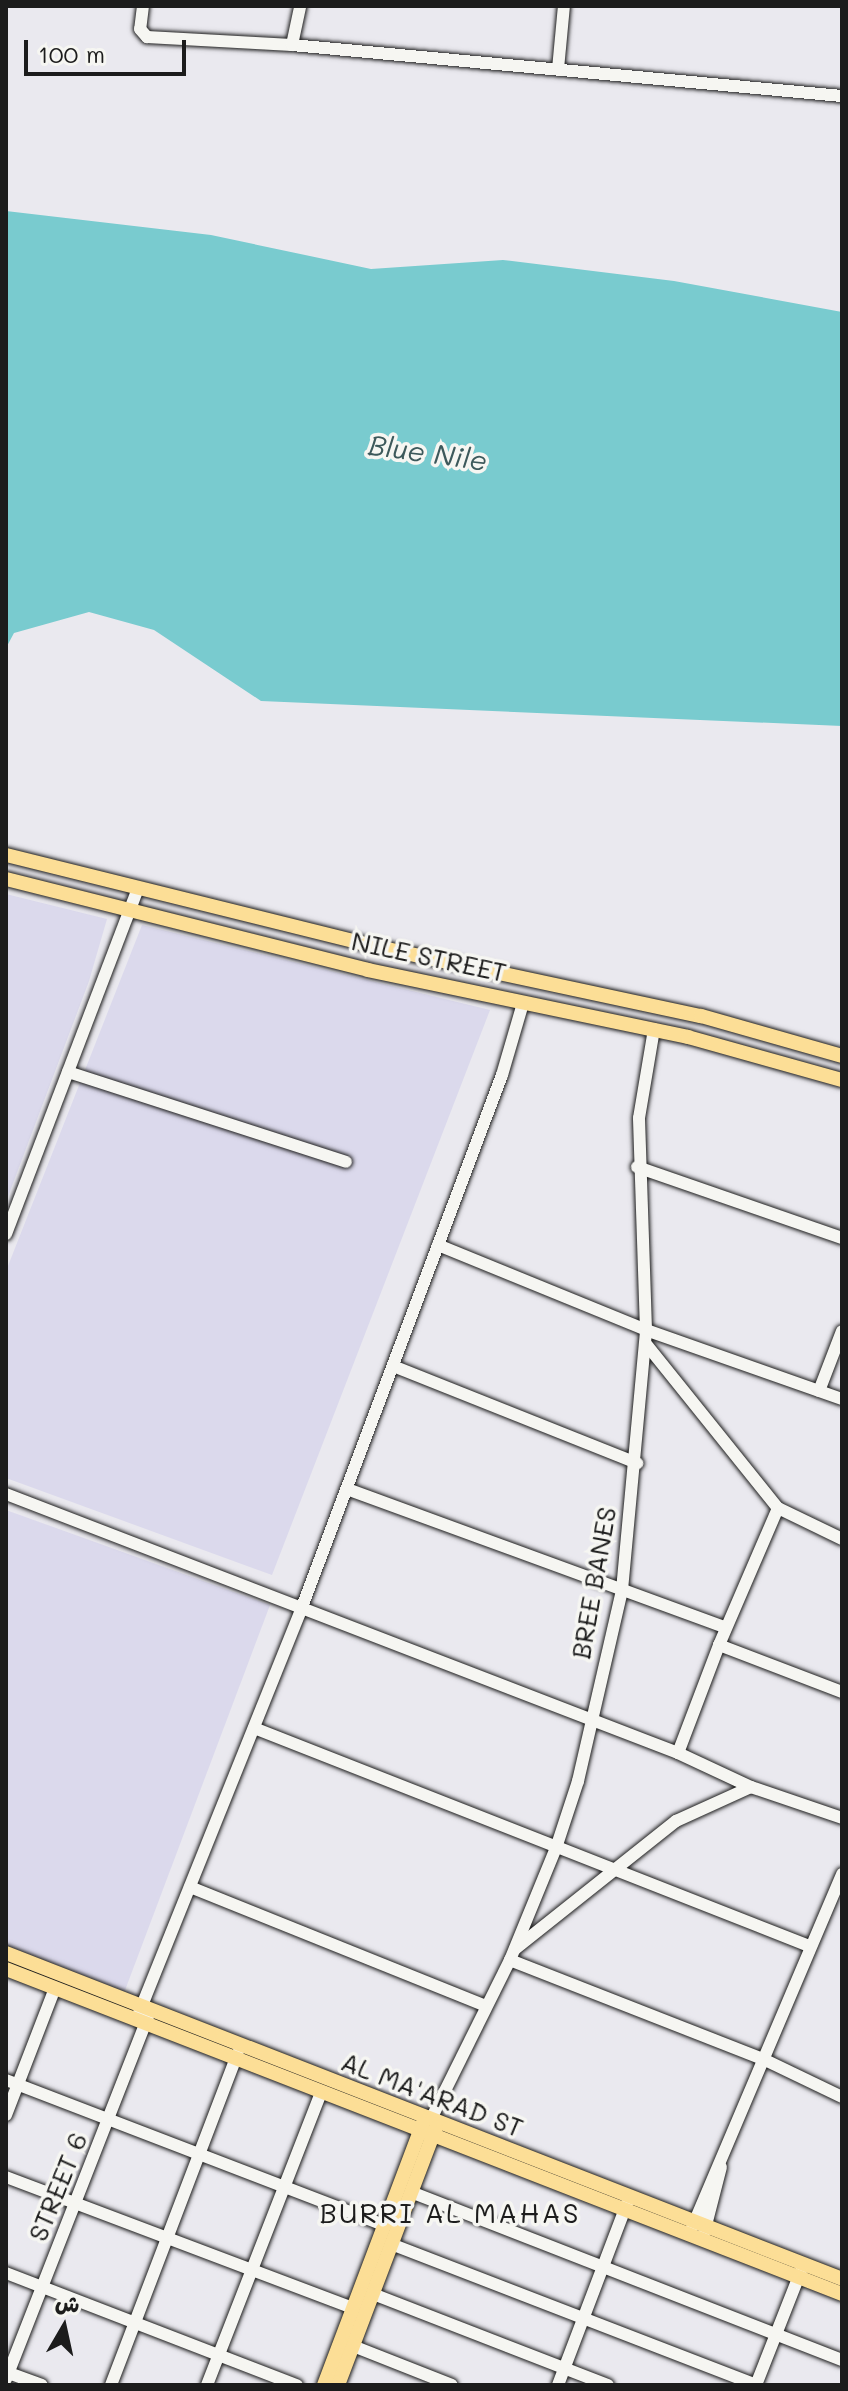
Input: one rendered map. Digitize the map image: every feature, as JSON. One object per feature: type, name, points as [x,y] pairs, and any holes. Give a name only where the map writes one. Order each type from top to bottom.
[{"type":"main road","name":"NILE STREET","points":[[6,855],[378,947],[701,1016],[842,1056]]},
{"type":"main road","name":"NILE STREET","points":[[6,879],[523,1003],[654,1029],[842,1080]]},
{"type":"main road","name":"AL MA'ARAD ST","points":[[6,1953],[143,2015],[238,2053],[801,2270],[842,2279]]},
{"type":"main road","name":"AL MA'ARAD ST","points":[[6,1969],[55,1988],[143,2015]]},
{"type":"main road","name":"AL MA'ARAD ST","points":[[238,2053],[321,2092],[429,2125]]},
{"type":"main road","name":"BREE BANES","points":[[338,2385],[411,2192],[429,2125]]},
{"type":"main road","name":"BREE BANES","points":[[324,2385],[384,2225],[429,2125]]},
{"type":"main road","name":"AL MA'ARAD ST","points":[[801,2270],[842,2294]]},
{"type":"street","points":[[143,6],[140,29],[147,37],[292,45],[842,96]]},
{"type":"street","points":[[292,45],[300,6]]},
{"type":"street","points":[[558,69],[564,6]]},
{"type":"street","points":[[6,1234],[138,888]]},
{"type":"street","name":"STREET 6","points":[[7,2375],[108,2119],[190,1887],[347,1489],[438,1245],[523,1003]]},
{"type":"street","name":"BREE BANES","points":[[429,2125],[512,1955],[556,1848],[592,1722],[622,1590],[637,1463],[646,1344],[637,1167],[639,1118],[654,1029]]},
{"type":"street","points":[[68,1072],[346,1162]]},
{"type":"street","points":[[637,1167],[842,1238]]},
{"type":"street","points":[[438,1245],[646,1330],[842,1399]]},
{"type":"street","points":[[819,1391],[842,1331]]},
{"type":"street","points":[[646,1344],[778,1508],[842,1539]]},
{"type":"street","points":[[393,1366],[637,1463]]},
{"type":"street","points":[[347,1489],[725,1627]]},
{"type":"street","points":[[6,1494],[678,1753],[751,1787],[842,1818]]},
{"type":"street","points":[[678,1753],[725,1627],[778,1508]]},
{"type":"street","points":[[719,1645],[842,1692]]},
{"type":"street","points":[[254,1728],[613,1872],[809,1946]]},
{"type":"street","points":[[751,1787],[676,1821],[512,1955],[765,2060],[842,2097]]},
{"type":"street","points":[[698,2231],[809,1946],[842,1874]]},
{"type":"street","points":[[190,1887],[486,2006]]},
{"type":"street","points":[[793,1991],[817,1949],[829,1906]]},
{"type":"street","points":[[6,2115],[12,2082],[55,1988]]},
{"type":"street","points":[[111,2385],[238,2053]]},
{"type":"street","points":[[12,2082],[384,2225]]},
{"type":"street","points":[[207,2385],[321,2092]]},
{"type":"street","points":[[6,2177],[353,2308]]},
{"type":"street","points":[[411,2192],[842,2360]]},
{"type":"street","points":[[558,2385],[627,2204]]},
{"type":"street","points":[[391,2244],[757,2385],[801,2270]]},
{"type":"street","points":[[6,2273],[297,2385]]},
{"type":"street","points":[[373,2294],[608,2385]]},
{"type":"street","points":[[353,2346],[452,2385]]},
{"type":"street","points":[[7,2375],[42,2385]]},
{"type":"shaded area","points":[[6,894],[107,919],[89,981],[6,1202]]},
{"type":"shaded area","points":[[142,925],[490,1010],[272,1575],[6,1478],[6,1271]]},
{"type":"shaded area","points":[[6,1510],[270,1605],[124,1993],[6,1947]]},
{"type":"water","name":"Blue Nile","points":[[6,211],[211,235],[371,269],[503,260],[674,281],[842,312],[842,726],[261,701],[154,630],[89,612],[14,633],[6,648]]},
{"type":"district","name":"BURRI AL MAHAS","points":[[450,2212]]}]
